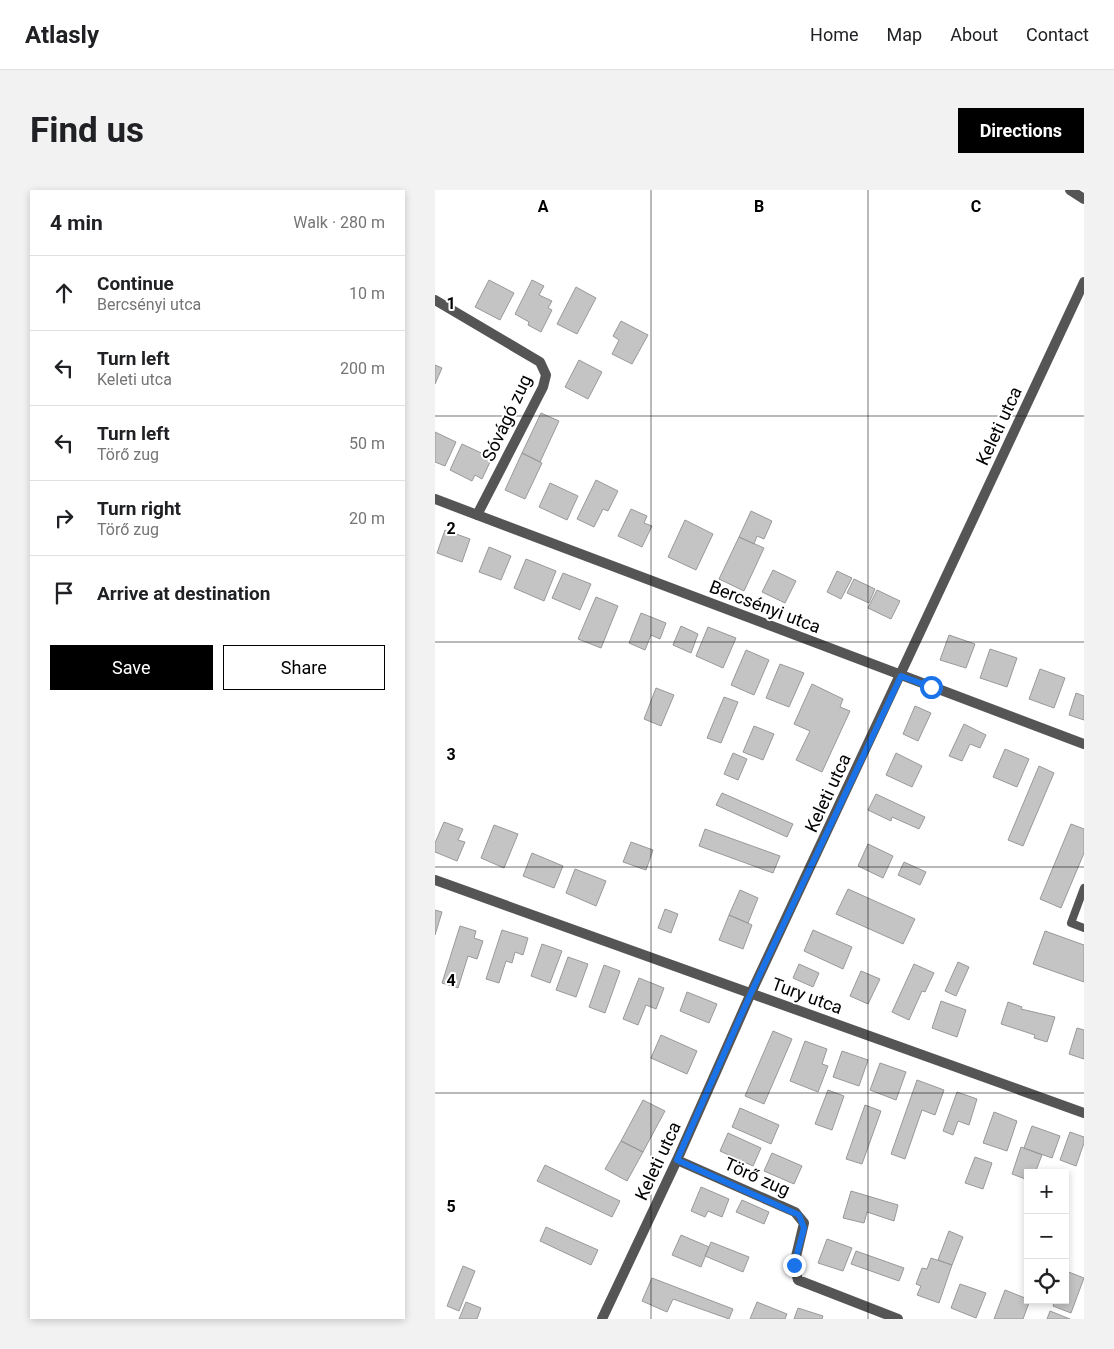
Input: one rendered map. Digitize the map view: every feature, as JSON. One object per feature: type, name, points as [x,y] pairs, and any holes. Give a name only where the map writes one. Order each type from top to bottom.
[{"type":"street","points":[[1070,190],[1084,199]]},
{"type":"street","name":"Keleti utca","points":[[602,1319],[677,1160],[751,993],[1084,282]]},
{"type":"street","name":"Sóvágó zug","points":[[435,300],[540,362],[546,375],[543,387],[477,515]]},
{"type":"street","name":"Bercsényi utca","points":[[435,499],[1084,744]]},
{"type":"street","name":"Tury utca","points":[[435,880],[1084,1113]]},
{"type":"street","name":"Törő zug","points":[[677,1160],[795,1212],[802,1219],[804,1228],[794,1265],[798,1280],[898,1319]]},
{"type":"lane","points":[[1084,888],[1071,923],[1084,928]]},
{"type":"building","points":[[489,280],[514,293],[500,320],[475,307]]},
{"type":"building","points":[[532,280],[544,286],[539,295],[552,301],[548,308],[552,310],[541,332],[528,325],[529,322],[515,314]]},
{"type":"building","points":[[576,287],[596,298],[577,334],[557,324]]},
{"type":"building","points":[[621,321],[648,335],[632,364],[612,354],[619,340],[613,336]]},
{"type":"building","points":[[579,360],[602,372],[588,399],[565,387]]},
{"type":"building","points":[[435,365],[442,368],[435,384]]},
{"type":"building","points":[[541,413],[559,421],[540,462],[522,453]]},
{"type":"building","points":[[435,432],[456,442],[445,466],[435,462]]},
{"type":"building","points":[[462,444],[492,458],[482,479],[475,475],[472,481],[450,470]]},
{"type":"building","points":[[522,453],[542,463],[525,499],[505,490]]},
{"type":"building","points":[[596,480],[618,491],[608,511],[603,509],[594,527],[577,519]]},
{"type":"building","points":[[550,483],[578,496],[567,520],[539,507]]},
{"type":"building","points":[[631,509],[647,516],[644,523],[652,526],[642,547],[618,536]]},
{"type":"building","points":[[751,511],[772,521],[764,539],[757,536],[754,544],[739,537]]},
{"type":"building","points":[[685,520],[713,534],[696,570],[668,557]]},
{"type":"building","points":[[445,530],[470,539],[462,562],[437,553]]},
{"type":"building","points":[[739,537],[764,548],[744,591],[719,579]]},
{"type":"building","points":[[489,547],[511,556],[501,580],[479,572]]},
{"type":"building","points":[[526,559],[556,571],[544,601],[514,588]]},
{"type":"building","points":[[773,570],[796,581],[785,603],[762,592]]},
{"type":"building","points":[[837,571],[852,578],[841,599],[827,592]]},
{"type":"building","points":[[563,573],[591,584],[580,610],[552,598]]},
{"type":"building","points":[[854,579],[875,589],[869,603],[847,593]]},
{"type":"building","points":[[877,590],[900,601],[891,619],[868,608]]},
{"type":"building","points":[[596,597],[618,606],[601,648],[578,639]]},
{"type":"building","points":[[641,613],[666,623],[660,639],[651,635],[645,650],[629,643]]},
{"type":"building","points":[[681,626],[698,634],[691,653],[673,645]]},
{"type":"building","points":[[708,627],[736,638],[723,668],[696,656]]},
{"type":"building","points":[[949,635],[975,644],[966,668],[940,660]]},
{"type":"building","points":[[990,649],[1017,658],[1007,687],[980,678]]},
{"type":"building","points":[[746,650],[769,660],[754,695],[731,685]]},
{"type":"building","points":[[780,664],[804,673],[789,707],[766,698]]},
{"type":"building","points":[[1040,669],[1065,678],[1054,708],[1029,699]]},
{"type":"building","points":[[812,684],[843,699],[840,707],[850,711],[822,772],[796,760],[810,731],[794,724]]},
{"type":"building","points":[[656,688],[674,695],[661,726],[644,719]]},
{"type":"building","points":[[1076,693],[1084,696],[1084,720],[1069,715]]},
{"type":"building","points":[[724,697],[738,702],[721,743],[707,738]]},
{"type":"building","points":[[915,706],[931,713],[918,741],[903,734]]},
{"type":"building","points":[[964,724],[986,735],[980,748],[970,744],[962,761],[949,756]]},
{"type":"building","points":[[754,726],[774,734],[763,760],[743,752]]},
{"type":"building","points":[[1005,749],[1029,759],[1017,787],[993,777]]},
{"type":"building","points":[[733,753],[747,759],[738,780],[724,774]]},
{"type":"building","points":[[896,753],[922,766],[912,787],[886,775]]},
{"type":"building","points":[[1039,766],[1054,773],[1023,846],[1008,840]]},
{"type":"building","points":[[722,793],[793,824],[787,837],[716,805]]},
{"type":"building","points":[[876,794],[925,817],[919,829],[892,817],[891,821],[868,810]]},
{"type":"building","points":[[444,822],[463,829],[458,840],[465,842],[457,861],[435,852],[435,843]]},
{"type":"building","points":[[1071,824],[1084,829],[1084,853],[1061,908],[1040,899]]},
{"type":"building","points":[[494,825],[518,834],[504,868],[481,858]]},
{"type":"building","points":[[705,829],[780,856],[773,873],[699,846]]},
{"type":"building","points":[[631,842],[653,850],[646,870],[623,862]]},
{"type":"building","points":[[868,844],[893,856],[883,878],[858,866]]},
{"type":"building","points":[[532,853],[563,866],[554,888],[523,876]]},
{"type":"building","points":[[904,862],[926,872],[920,885],[898,875]]},
{"type":"building","points":[[575,869],[606,881],[596,906],[566,893]]},
{"type":"building","points":[[848,889],[915,919],[903,944],[836,914]]},
{"type":"building","points":[[740,890],[758,898],[748,923],[729,915]]},
{"type":"building","points":[[665,909],[678,914],[671,933],[658,928]]},
{"type":"building","points":[[435,910],[442,912],[435,935]]},
{"type":"building","points":[[729,915],[752,925],[743,949],[719,940]]},
{"type":"building","points":[[460,926],[476,931],[474,938],[483,941],[477,959],[468,956],[458,988],[442,983]]},
{"type":"building","points":[[502,930],[528,938],[523,955],[515,952],[512,963],[506,961],[499,983],[486,979]]},
{"type":"building","points":[[813,930],[852,947],[843,969],[804,951]]},
{"type":"building","points":[[1045,931],[1084,945],[1084,982],[1033,964]]},
{"type":"building","points":[[542,944],[562,951],[550,983],[531,976]]},
{"type":"building","points":[[568,957],[588,964],[576,997],[556,990]]},
{"type":"building","points":[[958,962],[969,967],[956,996],[945,991]]},
{"type":"building","points":[[799,964],[819,973],[813,987],[793,978]]},
{"type":"building","points":[[914,964],[934,973],[925,992],[922,991],[909,1020],[892,1012]]},
{"type":"building","points":[[604,965],[620,971],[605,1013],[589,1007]]},
{"type":"building","points":[[861,971],[880,979],[868,1004],[850,996]]},
{"type":"building","points":[[639,978],[664,988],[656,1009],[646,1005],[638,1025],[623,1019]]},
{"type":"building","points":[[687,992],[717,1004],[709,1023],[680,1011]]},
{"type":"building","points":[[941,1001],[966,1010],[957,1037],[932,1028]]},
{"type":"building","points":[[1008,1002],[1022,1007],[1021,1009],[1055,1017],[1047,1042],[1034,1038],[1035,1035],[1001,1024]]},
{"type":"building","points":[[1077,1028],[1084,1030],[1084,1059],[1069,1054]]},
{"type":"building","points":[[773,1031],[792,1039],[764,1104],[745,1096]]},
{"type":"building","points":[[661,1035],[697,1051],[687,1074],[651,1058]]},
{"type":"building","points":[[805,1041],[827,1049],[822,1064],[828,1066],[818,1092],[790,1081]]},
{"type":"building","points":[[842,1051],[868,1060],[859,1086],[833,1077]]},
{"type":"building","points":[[880,1063],[906,1072],[896,1100],[870,1090]]},
{"type":"building","points":[[917,1080],[944,1090],[935,1115],[922,1110],[905,1159],[891,1154]]},
{"type":"building","points":[[828,1090],[844,1096],[832,1130],[815,1124]]},
{"type":"building","points":[[957,1092],[977,1099],[969,1125],[958,1121],[953,1135],[943,1131]]},
{"type":"building","points":[[643,1100],[665,1111],[643,1152],[621,1141]]},
{"type":"building","points":[[865,1105],[881,1111],[862,1164],[846,1159]]},
{"type":"building","points":[[740,1108],[779,1125],[771,1144],[732,1127]]},
{"type":"building","points":[[994,1112],[1017,1121],[1007,1151],[983,1143]]},
{"type":"building","points":[[1032,1126],[1060,1136],[1052,1158],[1024,1148]]},
{"type":"building","points":[[1070,1132],[1084,1137],[1084,1143],[1076,1166],[1060,1160]]},
{"type":"building","points":[[728,1133],[761,1148],[753,1166],[720,1151]]},
{"type":"building","points":[[621,1141],[643,1152],[627,1181],[605,1169]]},
{"type":"building","points":[[1021,1147],[1042,1155],[1037,1169],[1024,1169],[1024,1178],[1012,1174]]},
{"type":"building","points":[[772,1153],[802,1166],[794,1184],[764,1171]]},
{"type":"building","points":[[975,1157],[992,1163],[983,1189],[965,1183]]},
{"type":"building","points":[[545,1165],[620,1201],[612,1217],[537,1181]]},
{"type":"building","points":[[701,1187],[729,1199],[722,1217],[708,1211],[705,1217],[691,1211]]},
{"type":"building","points":[[851,1191],[898,1205],[894,1221],[867,1212],[864,1223],[843,1218]]},
{"type":"building","points":[[742,1200],[769,1212],[764,1224],[736,1212]]},
{"type":"building","points":[[546,1227],[598,1250],[591,1265],[540,1241]]},
{"type":"building","points":[[949,1231],[963,1237],[952,1265],[938,1260]]},
{"type":"building","points":[[681,1235],[709,1247],[701,1267],[672,1255]]},
{"type":"building","points":[[827,1239],[852,1248],[843,1271],[818,1263]]},
{"type":"building","points":[[711,1242],[749,1257],[743,1272],[705,1256]]},
{"type":"building","points":[[856,1251],[904,1268],[899,1281],[851,1264]]},
{"type":"building","points":[[931,1258],[952,1265],[939,1303],[917,1295],[921,1286],[916,1284],[922,1268],[927,1269]]},
{"type":"building","points":[[463,1266],[475,1271],[459,1311],[447,1306]]},
{"type":"building","points":[[1069,1272],[1084,1278],[1071,1313],[1053,1306],[1054,1304],[1069,1304]]},
{"type":"building","points":[[652,1278],[733,1309],[729,1319],[673,1299],[667,1312],[642,1301]]},
{"type":"building","points":[[960,1284],[986,1293],[976,1318],[951,1308]]},
{"type":"building","points":[[1005,1290],[1024,1298],[1024,1304],[1029,1304],[1023,1319],[994,1319]]},
{"type":"building","points":[[466,1302],[481,1308],[477,1319],[459,1319]]},
{"type":"building","points":[[757,1302],[787,1314],[785,1319],[750,1319]]},
{"type":"building","points":[[798,1308],[823,1316],[822,1319],[794,1319]]},
{"type":"building","points":[[1050,1311],[1070,1319],[1047,1319]]},
{"type":"route","points":[[794,1265],[804,1228],[804,1223],[799,1215],[677,1160],[751,993],[901,676],[931,687]]}]
